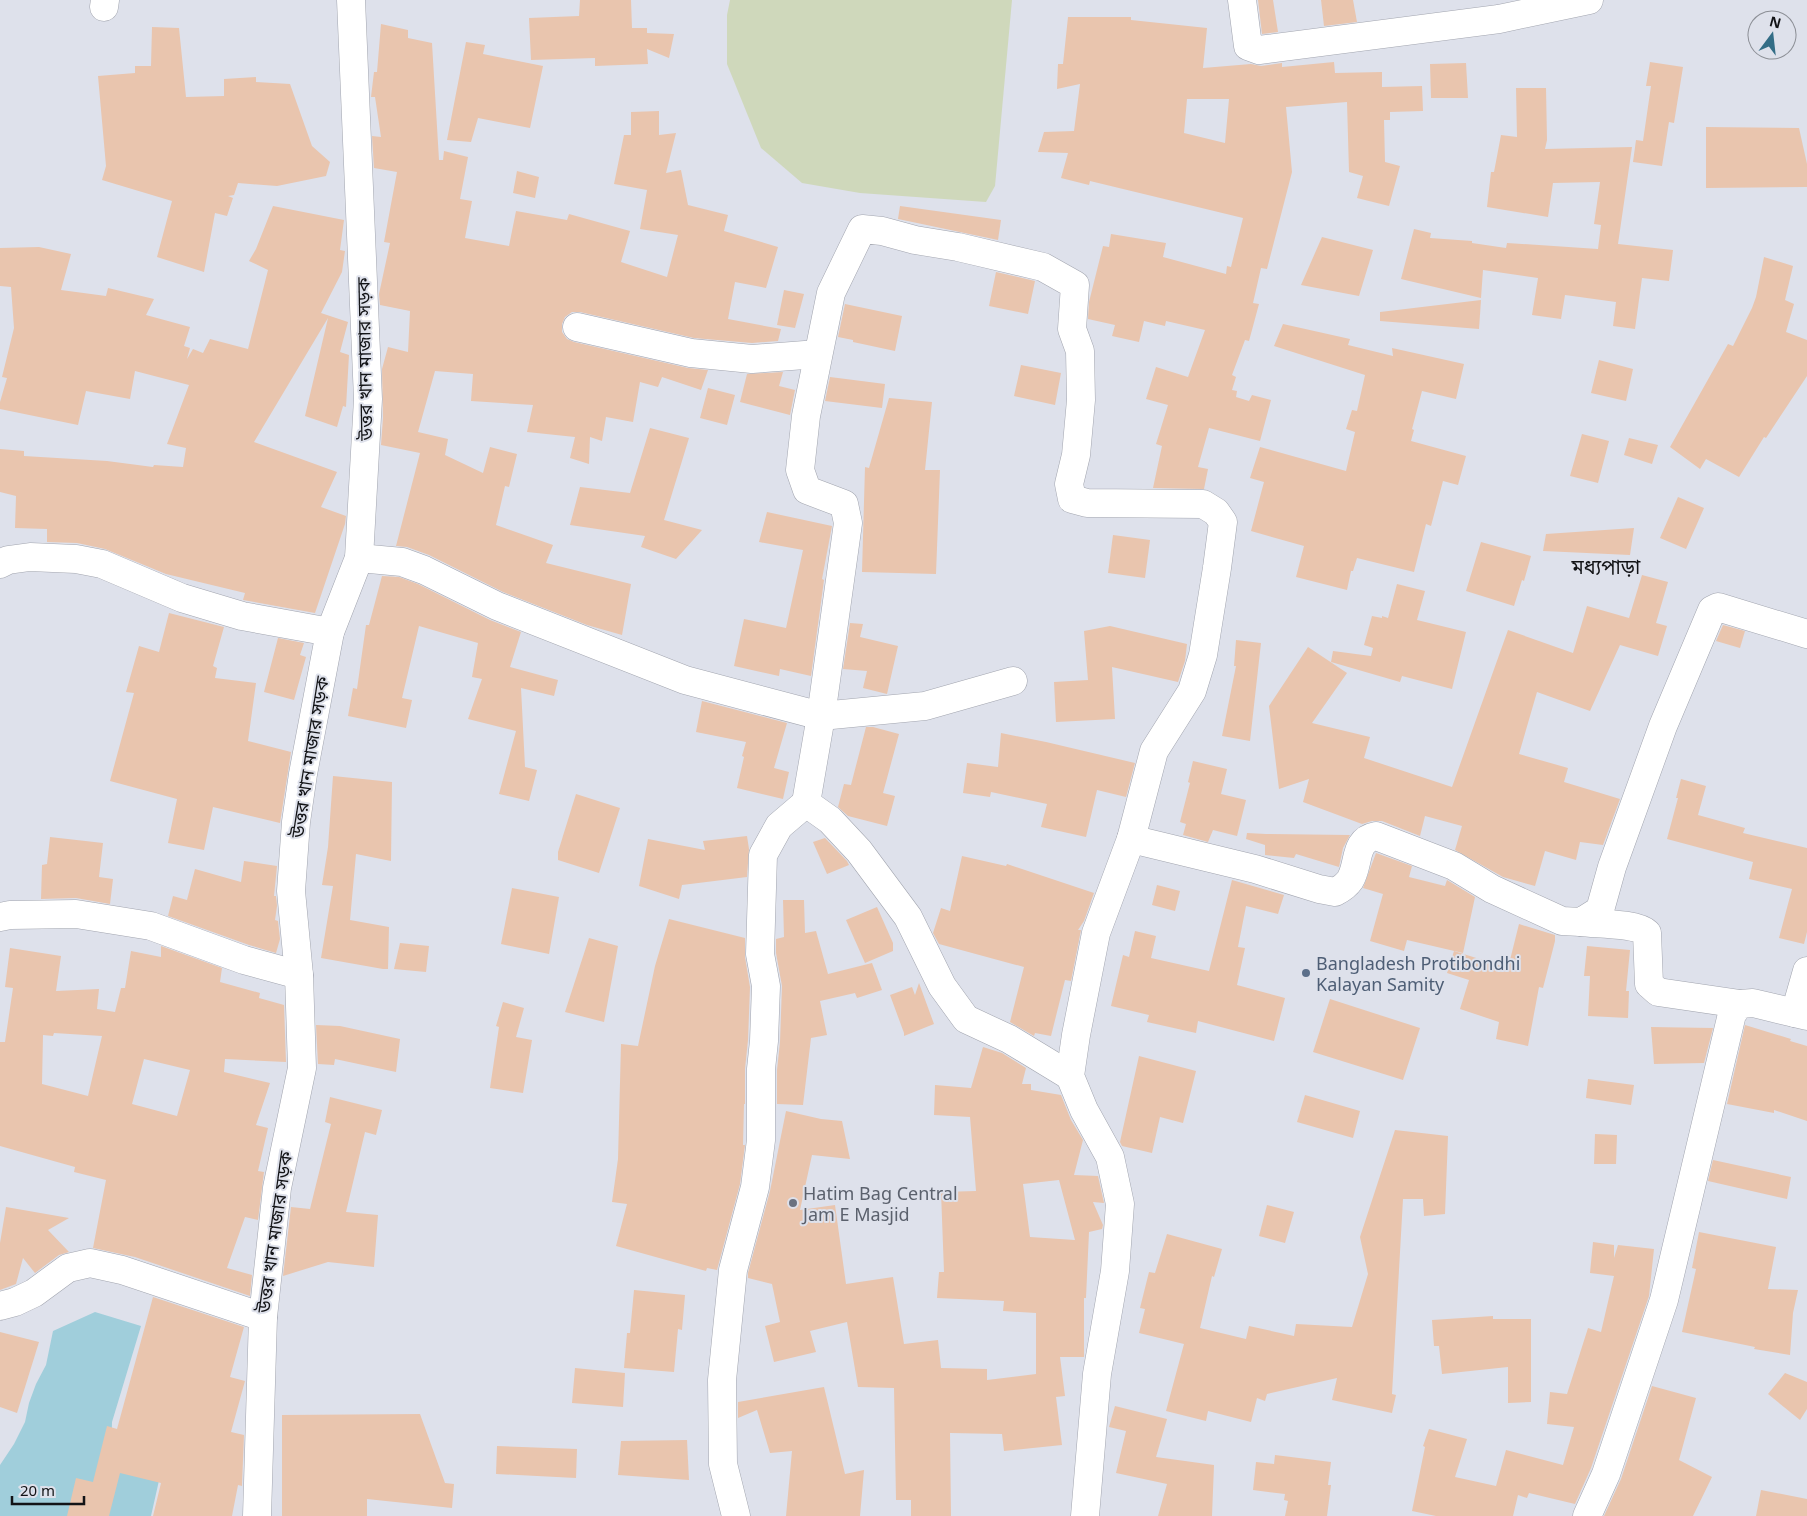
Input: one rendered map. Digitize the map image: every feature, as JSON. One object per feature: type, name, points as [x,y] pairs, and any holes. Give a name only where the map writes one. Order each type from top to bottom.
[{"type":"street","name":"উত্তর খান মাজার সড়ক","points":[[257,1516],[263,1316],[277,1188],[302,1068],[300,975],[291,891],[296,822],[303,774],[330,632],[359,558],[368,400],[350,0]]},
{"type":"street","points":[[1242,0],[1248,46],[1259,50],[1499,19],[1588,0]]},
{"type":"street","points":[[736,1516],[723,1464],[722,1380],[733,1270],[755,1188],[761,1140],[761,1069],[766,986],[760,954],[762,855],[779,826],[806,803],[821,716],[848,523],[844,504],[807,490],[800,470],[806,416],[831,292],[862,229],[882,231],[915,240],[958,247],[1044,267],[1075,285],[1072,329],[1080,352],[1081,400],[1076,455],[1069,484],[1072,499],[1087,503],[1203,504],[1216,512],[1223,522],[1203,655],[1192,691],[1154,751],[1131,839],[1096,933],[1070,1076],[1084,1110],[1110,1157],[1120,1204],[1116,1271],[1097,1374],[1085,1516]]},
{"type":"street","points":[[577,327],[691,353],[752,359],[818,354]]},
{"type":"street","points":[[0,564],[8,560],[30,557],[76,559],[93,562],[102,564],[182,598],[242,616],[330,632]]},
{"type":"street","points":[[359,558],[402,562],[424,570],[496,606],[685,680],[821,716],[925,706],[1013,681]]},
{"type":"street","points":[[1581,922],[1600,910],[1612,867],[1663,726],[1712,610],[1718,607],[1807,634]]},
{"type":"street","points":[[806,803],[830,820],[859,851],[908,917],[942,986],[966,1019],[1008,1039],[1070,1076]]},
{"type":"street","points":[[1131,839],[1256,869],[1318,889],[1335,892],[1351,879],[1362,843],[1367,837],[1376,836],[1454,866],[1492,889],[1562,921],[1643,929],[1647,932],[1649,984],[1658,992],[1740,1004],[1753,1003],[1801,1015],[1807,971]]},
{"type":"street","points":[[0,917],[10,915],[76,914],[151,926],[244,960],[300,975]]},
{"type":"street","points":[[1587,1516],[1606,1474],[1664,1300],[1732,1014],[1740,1004]]},
{"type":"street","points":[[0,1306],[16,1302],[34,1293],[68,1268],[90,1263],[122,1270],[263,1316]]},
{"type":"green space","points":[[730,0],[1012,0],[995,186],[986,202],[860,193],[802,183],[761,148],[727,64],[727,15]]},
{"type":"water","points":[[95,1312],[141,1326],[112,1422],[111,1459],[160,1476],[151,1516],[0,1516],[0,1465],[14,1444],[25,1422],[36,1384],[46,1365],[53,1331]]},
{"type":"building","points":[[580,0],[631,0],[632,28],[647,28],[647,33],[674,34],[669,58],[647,49],[648,64],[595,66],[595,58],[531,60],[529,18],[579,16]]},
{"type":"building","points":[[1258,0],[1273,0],[1278,32],[1262,34]]},
{"type":"building","points":[[1321,0],[1353,0],[1357,22],[1324,26]]},
{"type":"building","points":[[1068,17],[1131,17],[1131,20],[1207,28],[1203,68],[1251,64],[1261,66],[1282,63],[1282,67],[1334,62],[1335,73],[1382,72],[1382,87],[1422,86],[1423,111],[1390,112],[1390,120],[1384,120],[1385,162],[1400,166],[1389,206],[1357,198],[1363,176],[1349,172],[1347,102],[1286,107],[1292,172],[1267,269],[1261,268],[1253,303],[1259,304],[1249,341],[1245,340],[1232,375],[1236,377],[1232,390],[1237,391],[1236,397],[1249,401],[1252,395],[1271,400],[1260,441],[1209,428],[1198,467],[1208,469],[1204,489],[1153,488],[1162,446],[1156,444],[1168,405],[1146,399],[1156,367],[1188,377],[1205,330],[1166,321],[1165,326],[1144,321],[1139,342],[1112,336],[1115,325],[1088,319],[1089,302],[1103,246],[1109,247],[1111,234],[1166,243],[1163,257],[1226,274],[1227,266],[1231,267],[1243,218],[1090,181],[1089,185],[1061,178],[1068,153],[1038,152],[1044,132],[1074,131],[1080,84],[1057,89],[1058,64],[1063,64]],"holes":[[[1187,99],[1229,99],[1225,143],[1184,133]]]},
{"type":"building","points":[[381,24],[408,30],[408,38],[432,43],[439,160],[443,160],[444,151],[468,157],[460,199],[472,201],[465,238],[509,246],[516,211],[567,220],[569,214],[630,231],[621,262],[667,277],[678,235],[640,229],[647,190],[614,184],[624,135],[631,135],[631,112],[659,111],[659,135],[676,133],[666,173],[681,170],[688,205],[728,215],[724,231],[778,247],[766,288],[735,282],[728,319],[781,329],[778,341],[752,343],[694,338],[580,312],[572,312],[565,317],[562,324],[562,332],[567,339],[574,342],[688,368],[708,370],[701,390],[662,377],[658,387],[640,382],[633,422],[606,417],[602,441],[590,437],[589,464],[570,458],[575,437],[527,432],[533,405],[471,401],[473,374],[435,371],[418,432],[448,439],[445,455],[483,473],[490,447],[517,454],[509,487],[505,486],[496,525],[553,545],[546,563],[631,584],[622,635],[587,625],[503,592],[429,555],[407,547],[396,546],[420,453],[381,445],[383,418],[382,369],[388,347],[408,352],[410,311],[380,305],[379,294],[390,243],[384,242],[397,172],[374,168],[372,136],[381,137],[375,97],[371,97],[374,72],[377,72]]},
{"type":"building","points":[[152,27],[179,28],[186,97],[224,96],[224,79],[256,77],[256,82],[290,84],[312,146],[330,162],[326,176],[277,186],[238,183],[234,195],[228,196],[233,198],[227,216],[215,213],[204,272],[157,257],[172,201],[102,180],[106,166],[98,76],[135,73],[135,66],[151,66]]},
{"type":"building","points":[[466,42],[485,45],[483,54],[543,66],[530,128],[478,118],[471,142],[447,140]]},
{"type":"building","points":[[1650,62],[1683,67],[1674,123],[1669,122],[1662,166],[1633,162],[1636,140],[1643,141],[1651,86],[1646,86]]},
{"type":"building","points":[[1466,63],[1468,98],[1431,98],[1430,64]]},
{"type":"building","points":[[1516,88],[1546,88],[1547,140],[1545,149],[1632,147],[1618,244],[1673,250],[1669,281],[1642,278],[1635,329],[1613,326],[1616,302],[1565,295],[1561,319],[1532,315],[1538,278],[1483,270],[1481,298],[1401,279],[1414,229],[1431,233],[1430,238],[1472,241],[1472,243],[1506,248],[1507,243],[1598,249],[1601,225],[1594,224],[1600,182],[1553,183],[1548,217],[1487,207],[1491,172],[1494,172],[1501,135],[1517,137]]},
{"type":"building","points":[[1706,127],[1799,128],[1807,164],[1807,187],[1706,188]]},
{"type":"building","points":[[517,171],[539,177],[535,198],[513,193]]},
{"type":"building","points":[[273,206],[344,220],[340,250],[345,251],[342,272],[321,313],[348,322],[340,352],[349,355],[346,407],[343,406],[337,427],[305,416],[328,318],[254,442],[337,472],[321,507],[346,516],[345,524],[315,613],[243,600],[245,593],[166,574],[105,549],[77,543],[47,542],[47,529],[15,528],[16,496],[0,492],[0,449],[24,451],[24,456],[107,461],[153,467],[154,465],[183,467],[186,448],[167,444],[189,385],[135,371],[130,399],[86,391],[78,425],[0,409],[0,402],[7,378],[2,377],[14,328],[11,287],[0,286],[0,248],[39,247],[71,254],[61,290],[106,296],[108,288],[154,299],[146,315],[190,327],[184,346],[190,348],[187,359],[193,349],[203,353],[210,339],[248,349],[268,270],[249,261],[256,249]]},
{"type":"building","points":[[900,206],[1001,220],[998,240],[898,219]]},
{"type":"building","points":[[1322,237],[1373,250],[1359,296],[1301,285]]},
{"type":"building","points":[[1764,257],[1793,266],[1785,300],[1794,304],[1786,332],[1807,340],[1807,376],[1766,438],[1764,437],[1739,477],[1706,459],[1700,469],[1670,447],[1728,344],[1733,346],[1752,308]]},
{"type":"building","points":[[996,272],[1035,281],[1028,314],[989,306]]},
{"type":"building","points":[[784,290],[804,294],[795,328],[777,325]]},
{"type":"building","points":[[1481,300],[1479,329],[1380,321],[1380,312]]},
{"type":"building","points":[[845,304],[902,316],[895,351],[838,337]]},
{"type":"building","points":[[1283,324],[1350,339],[1348,345],[1393,356],[1392,348],[1464,364],[1456,399],[1422,391],[1412,429],[1414,430],[1411,441],[1466,456],[1458,485],[1443,481],[1431,526],[1426,524],[1414,572],[1357,558],[1353,571],[1351,571],[1347,590],[1296,577],[1304,546],[1251,531],[1264,482],[1250,478],[1260,447],[1346,471],[1355,432],[1346,429],[1352,410],[1357,411],[1365,375],[1274,346]]},
{"type":"building","points":[[1599,360],[1633,369],[1626,401],[1591,393]]},
{"type":"building","points":[[1021,365],[1061,373],[1055,405],[1014,396]]},
{"type":"building","points":[[783,372],[779,386],[795,390],[790,415],[740,402],[747,374]]},
{"type":"building","points":[[830,377],[885,384],[882,408],[825,401]]},
{"type":"building","points":[[708,388],[735,395],[727,425],[700,418]]},
{"type":"building","points":[[889,398],[932,402],[925,470],[940,470],[936,574],[862,572],[865,467],[869,468]]},
{"type":"building","points":[[650,428],[689,438],[664,520],[702,530],[676,559],[641,547],[645,536],[570,525],[580,487],[630,493]]},
{"type":"building","points":[[1582,434],[1609,441],[1598,483],[1570,476]]},
{"type":"building","points":[[1629,438],[1658,445],[1652,464],[1624,455]]},
{"type":"building","points":[[1678,497],[1704,508],[1686,549],[1660,538]]},
{"type":"building","points":[[767,512],[832,526],[822,579],[824,580],[811,676],[780,669],[779,676],[734,666],[744,619],[786,628],[803,550],[759,542]]},
{"type":"building","points":[[1634,528],[1630,555],[1543,551],[1546,534]]},
{"type":"building","points":[[1113,535],[1150,540],[1145,578],[1108,573]]},
{"type":"building","points":[[1481,542],[1531,556],[1514,606],[1466,591]]},
{"type":"building","points":[[1642,575],[1668,582],[1656,623],[1667,626],[1658,656],[1620,645],[1590,711],[1537,692],[1519,754],[1568,768],[1564,782],[1620,799],[1603,845],[1580,842],[1576,860],[1545,851],[1535,886],[1503,877],[1455,850],[1462,826],[1425,816],[1420,836],[1382,821],[1362,824],[1303,802],[1309,779],[1279,789],[1269,706],[1308,647],[1347,673],[1312,723],[1370,737],[1364,758],[1452,787],[1508,630],[1573,653],[1587,606],[1629,618]]},
{"type":"building","points":[[382,576],[399,577],[418,584],[490,620],[521,632],[510,667],[558,680],[554,696],[521,688],[525,767],[537,770],[529,801],[499,794],[516,731],[468,719],[482,679],[472,677],[478,643],[419,626],[402,698],[412,700],[406,728],[348,716],[353,688],[357,689],[366,625],[369,625]]},
{"type":"building","points":[[1397,584],[1425,591],[1417,620],[1466,632],[1452,689],[1402,676],[1400,682],[1331,662],[1333,651],[1371,656],[1373,648],[1364,645],[1372,616],[1388,618]]},
{"type":"building","points":[[169,613],[224,627],[213,666],[217,668],[215,678],[256,683],[248,741],[291,752],[280,823],[213,807],[204,850],[168,843],[177,799],[110,781],[134,693],[126,692],[139,646],[159,652]]},
{"type":"building","points":[[850,623],[863,624],[860,637],[898,646],[887,694],[863,688],[867,671],[843,669]]},
{"type":"building","points":[[1723,625],[1745,631],[1740,648],[1716,641]]},
{"type":"building","points":[[1110,626],[1187,644],[1185,661],[1178,682],[1112,667],[1115,719],[1056,722],[1054,682],[1088,680],[1084,631]]},
{"type":"building","points":[[278,638],[304,643],[300,655],[306,657],[294,700],[264,692]]},
{"type":"building","points":[[1236,640],[1261,643],[1250,741],[1222,736],[1236,666],[1234,666]]},
{"type":"building","points":[[702,701],[787,723],[774,768],[789,772],[783,799],[737,788],[746,742],[696,732]]},
{"type":"building","points":[[866,727],[899,734],[883,793],[895,796],[887,826],[848,816],[838,807],[844,784],[851,785]]},
{"type":"building","points":[[1001,733],[1135,763],[1126,797],[1097,790],[1086,837],[1041,827],[1047,804],[991,792],[990,797],[963,793],[967,763],[998,767]]},
{"type":"building","points":[[1193,761],[1227,769],[1221,794],[1246,800],[1237,836],[1213,830],[1208,842],[1183,835],[1186,824],[1180,822],[1190,783],[1188,782]]},
{"type":"building","points":[[333,776],[392,782],[391,861],[356,854],[350,920],[389,927],[388,969],[321,958],[333,886],[322,885],[328,847]]},
{"type":"building","points":[[1681,779],[1706,786],[1698,815],[1745,828],[1743,833],[1807,848],[1807,932],[1804,944],[1779,938],[1792,889],[1749,879],[1753,862],[1667,839]]},
{"type":"building","points":[[576,794],[620,808],[599,873],[558,860],[558,852]]},
{"type":"building","points":[[1247,833],[1350,835],[1343,848],[1339,867],[1296,854],[1294,858],[1265,855],[1265,845],[1246,839]]},
{"type":"building","points":[[747,836],[749,849],[747,877],[682,885],[679,899],[639,886],[648,839],[705,850],[703,841]]},
{"type":"building","points":[[50,837],[103,843],[99,877],[113,879],[110,904],[76,898],[41,899],[42,865],[47,864]]},
{"type":"building","points":[[825,838],[849,865],[827,874],[813,842]]},
{"type":"building","points":[[1376,853],[1412,866],[1409,877],[1445,886],[1447,880],[1475,897],[1463,953],[1407,940],[1404,951],[1370,941],[1383,894],[1363,888]]},
{"type":"building","points":[[962,856],[1006,866],[1007,864],[1094,893],[1084,921],[1078,930],[1081,930],[1071,981],[1065,980],[1051,1036],[1035,1033],[1034,1036],[1010,1022],[1024,967],[939,944],[933,933],[941,908],[950,911]]},
{"type":"building","points":[[244,861],[277,866],[274,896],[276,896],[277,906],[275,920],[278,921],[280,939],[276,953],[168,916],[173,896],[187,900],[195,869],[241,882]]},
{"type":"building","points":[[1232,880],[1284,895],[1278,914],[1246,906],[1238,947],[1245,948],[1237,985],[1285,998],[1274,1041],[1198,1021],[1196,1033],[1147,1022],[1149,1015],[1111,1006],[1123,955],[1129,957],[1135,931],[1156,936],[1151,958],[1209,971]]},
{"type":"building","points":[[1157,885],[1180,891],[1175,911],[1152,905]]},
{"type":"building","points":[[512,888],[559,897],[549,954],[501,944]]},
{"type":"building","points":[[783,900],[804,900],[805,933],[816,931],[828,974],[872,963],[882,990],[857,998],[855,993],[820,1001],[827,1035],[811,1038],[803,1105],[777,1104],[782,986],[776,953],[776,939],[784,937]]},
{"type":"building","points":[[877,907],[893,943],[893,951],[865,963],[846,920]]},
{"type":"building","points":[[669,919],[745,938],[745,957],[750,987],[745,1069],[743,1145],[745,1145],[740,1184],[717,1270],[707,1268],[706,1271],[616,1246],[627,1204],[612,1202],[618,1159],[621,1044],[638,1046],[655,966]]},
{"type":"building","points":[[1519,924],[1555,935],[1543,988],[1539,987],[1528,1046],[1496,1039],[1499,1022],[1460,1009],[1469,980],[1447,973],[1454,951],[1508,968]]},
{"type":"building","points":[[589,938],[618,946],[604,1022],[565,1012]]},
{"type":"building","points":[[400,943],[429,946],[426,972],[394,969]]},
{"type":"building","points":[[161,946],[222,968],[220,982],[260,993],[259,998],[284,1005],[286,1062],[225,1059],[224,1072],[270,1083],[256,1125],[268,1128],[258,1171],[264,1172],[258,1220],[245,1217],[227,1268],[252,1275],[250,1296],[135,1257],[93,1248],[106,1180],[74,1172],[75,1167],[0,1146],[0,1042],[5,1042],[13,988],[5,987],[10,948],[61,956],[56,991],[99,989],[97,1009],[115,1012],[121,988],[125,988],[131,951],[161,957]],"holes":[[[54,1033],[102,1036],[88,1096],[42,1084],[43,1035],[53,1036]],[[144,1059],[190,1070],[177,1116],[132,1104]]]},
{"type":"building","points":[[1587,946],[1630,950],[1626,991],[1629,991],[1628,1018],[1588,1016],[1590,976],[1584,976]]},
{"type":"building","points":[[919,983],[934,1024],[904,1036],[890,995],[912,987],[915,995]]},
{"type":"building","points":[[1330,999],[1420,1028],[1403,1080],[1313,1052]]},
{"type":"building","points":[[503,1002],[524,1008],[516,1037],[532,1040],[523,1093],[490,1088],[499,1027],[496,1026]]},
{"type":"building","points":[[316,1025],[340,1026],[400,1039],[396,1072],[335,1059],[334,1065],[318,1064]]},
{"type":"building","points":[[1745,1025],[1807,1046],[1807,1121],[1774,1110],[1774,1113],[1727,1104]]},
{"type":"building","points":[[1651,1027],[1713,1028],[1704,1063],[1654,1064]]},
{"type":"building","points":[[983,1047],[1002,1053],[1026,1068],[1022,1084],[1031,1084],[1031,1090],[1061,1095],[1071,1120],[1083,1140],[1074,1175],[1098,1176],[1104,1203],[1093,1202],[1103,1225],[1102,1229],[1089,1232],[1086,1298],[1084,1298],[1084,1357],[1060,1357],[1065,1396],[1056,1397],[1062,1445],[1004,1451],[1002,1434],[950,1433],[951,1516],[911,1516],[911,1500],[896,1500],[894,1388],[858,1387],[847,1322],[810,1331],[816,1352],[774,1362],[765,1326],[780,1322],[772,1284],[748,1278],[748,1273],[770,1191],[786,1111],[821,1119],[842,1121],[850,1159],[812,1155],[800,1210],[835,1205],[846,1284],[893,1277],[904,1344],[938,1340],[941,1368],[987,1369],[987,1380],[1036,1374],[1036,1313],[1003,1311],[1004,1301],[937,1298],[939,1272],[944,1272],[941,1192],[976,1191],[970,1117],[934,1115],[935,1085],[971,1088]],"holes":[[[1059,1180],[1075,1240],[1030,1237],[1023,1184]]]},
{"type":"building","points":[[1139,1056],[1196,1071],[1183,1123],[1160,1117],[1152,1153],[1122,1146],[1120,1142]]},
{"type":"building","points":[[1588,1079],[1634,1085],[1631,1105],[1586,1098]]},
{"type":"building","points":[[1305,1095],[1360,1111],[1353,1138],[1297,1122]]},
{"type":"building","points":[[330,1097],[382,1110],[376,1135],[365,1132],[346,1212],[378,1215],[374,1267],[328,1262],[283,1276],[291,1207],[310,1209],[331,1124],[325,1122]]},
{"type":"building","points":[[1395,1130],[1448,1136],[1445,1214],[1424,1216],[1423,1199],[1403,1199],[1392,1394],[1396,1395],[1392,1413],[1332,1400],[1337,1378],[1267,1394],[1265,1401],[1257,1398],[1251,1422],[1208,1411],[1206,1421],[1166,1411],[1184,1344],[1139,1333],[1145,1309],[1140,1308],[1149,1272],[1155,1273],[1167,1234],[1222,1249],[1214,1277],[1212,1276],[1200,1328],[1246,1339],[1249,1326],[1294,1336],[1296,1324],[1352,1327],[1368,1274],[1360,1237]]},
{"type":"building","points":[[1595,1134],[1617,1135],[1616,1164],[1594,1164]]},
{"type":"building","points":[[1713,1160],[1791,1177],[1787,1199],[1708,1181]]},
{"type":"building","points":[[1267,1205],[1294,1212],[1285,1243],[1259,1236]]},
{"type":"building","points":[[6,1207],[69,1218],[48,1230],[69,1252],[59,1255],[35,1273],[23,1258],[16,1284],[0,1290],[0,1243]]},
{"type":"building","points":[[1699,1232],[1776,1247],[1768,1289],[1798,1290],[1793,1313],[1790,1355],[1754,1349],[1755,1347],[1682,1332],[1696,1269],[1692,1268]]},
{"type":"building","points":[[1593,1242],[1614,1245],[1614,1258],[1618,1245],[1654,1249],[1649,1296],[1591,1468],[1575,1504],[1529,1493],[1527,1498],[1518,1495],[1513,1516],[1436,1516],[1412,1511],[1425,1447],[1423,1446],[1429,1429],[1467,1439],[1455,1477],[1496,1486],[1506,1450],[1563,1465],[1574,1427],[1547,1424],[1550,1392],[1567,1394],[1588,1328],[1601,1332],[1614,1276],[1590,1273]]},
{"type":"building","points":[[634,1290],[685,1295],[682,1330],[678,1329],[674,1372],[624,1368],[627,1333],[630,1333]]},
{"type":"building","points":[[153,1297],[244,1327],[230,1377],[245,1381],[231,1432],[244,1435],[242,1486],[238,1485],[232,1516],[153,1516],[161,1483],[120,1473],[109,1516],[67,1516],[76,1478],[93,1482],[107,1426],[117,1429]]},
{"type":"building","points":[[1493,1316],[1493,1319],[1531,1319],[1531,1402],[1508,1403],[1508,1367],[1442,1374],[1439,1346],[1434,1346],[1432,1320]]},
{"type":"building","points":[[0,1332],[39,1342],[17,1413],[0,1407]]},
{"type":"building","points":[[575,1368],[625,1373],[623,1407],[572,1403]]},
{"type":"building","points":[[1785,1373],[1807,1382],[1807,1409],[1800,1420],[1768,1394]]},
{"type":"building","points":[[1652,1386],[1696,1398],[1679,1460],[1712,1477],[1693,1516],[1604,1516],[1621,1479]]},
{"type":"building","points":[[824,1387],[845,1474],[864,1470],[860,1516],[786,1516],[792,1451],[770,1453],[757,1410],[738,1418],[738,1402]]},
{"type":"building","points":[[1115,1406],[1167,1419],[1156,1457],[1214,1465],[1212,1516],[1158,1516],[1167,1484],[1116,1473],[1126,1431],[1109,1427]]},
{"type":"building","points":[[420,1414],[445,1483],[454,1484],[452,1508],[367,1499],[367,1516],[282,1516],[282,1415]]},
{"type":"building","points":[[687,1440],[689,1480],[618,1475],[621,1441]]},
{"type":"building","points":[[497,1446],[577,1449],[576,1478],[496,1474]]},
{"type":"building","points":[[1275,1455],[1331,1462],[1328,1485],[1331,1485],[1327,1516],[1285,1516],[1288,1501],[1284,1500],[1285,1494],[1253,1490],[1256,1462],[1274,1464]]},
{"type":"building","points":[[1761,1490],[1807,1499],[1807,1516],[1756,1516]]},
{"type":"place","name":"Bangladesh Protibondhi Kalayan Samity","points":[[1306,973]]},
{"type":"place","name":"Hatim Bag Central Jam E Masjid","points":[[793,1203]]},
{"type":"district","name":"মধ্যপাড়া","points":[[1606,566]]}]
